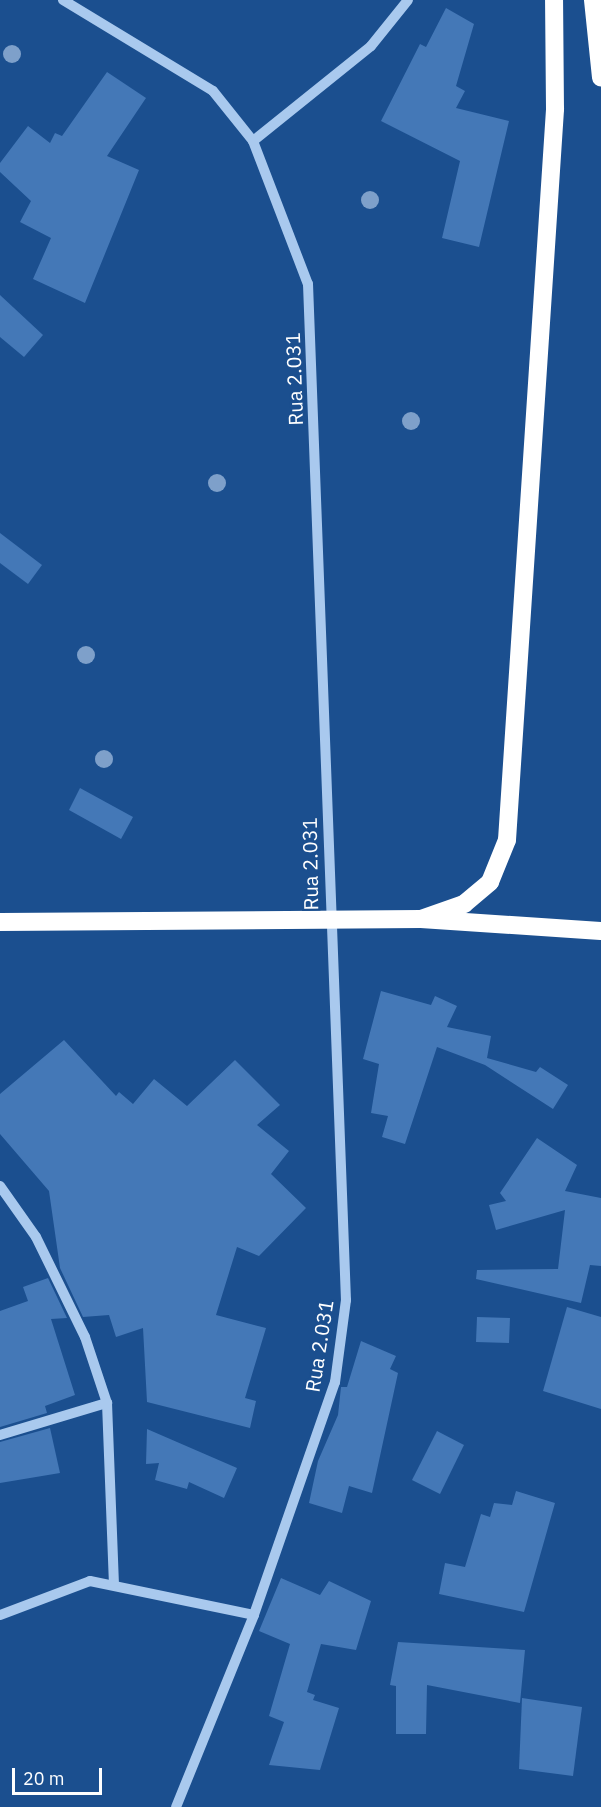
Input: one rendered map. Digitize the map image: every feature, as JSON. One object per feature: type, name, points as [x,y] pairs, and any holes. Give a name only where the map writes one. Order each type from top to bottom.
[{"type":"highway","points":[[422,919],[464,904],[490,882],[507,840],[555,109],[554,0]]},
{"type":"highway","points":[[593,0],[601,78]]},
{"type":"highway","points":[[0,922],[422,919],[601,931]]},
{"type":"street","name":"Rua 2.031","points":[[63,0],[164,56],[213,92],[253,141],[308,284],[346,1300],[335,1382],[254,1615],[176,1807]]},
{"type":"street","points":[[253,141],[371,46],[408,0]]},
{"type":"street","points":[[0,1186],[56,1277],[85,1338],[107,1403],[116,1521],[114,1582]]},
{"type":"street","points":[[0,1436],[107,1403]]},
{"type":"street","points":[[0,1615],[90,1581],[114,1582],[254,1615]]},
{"type":"building","points":[[446,8],[474,24],[456,86],[465,91],[456,108],[509,121],[479,247],[442,238],[460,161],[381,121],[420,44],[426,47]]},
{"type":"building","points":[[107,72],[146,98],[107,156],[139,170],[85,303],[33,279],[51,238],[20,222],[31,201],[0,172],[0,163],[28,126],[50,143],[55,133],[62,136]]},
{"type":"building","points":[[0,295],[43,335],[24,357],[0,337]]},
{"type":"building","points":[[0,533],[42,565],[28,584],[0,563]]},
{"type":"building","points":[[80,788],[133,817],[121,839],[69,810]]},
{"type":"building","points":[[381,991],[431,1005],[435,996],[457,1006],[447,1027],[491,1036],[487,1058],[536,1072],[540,1067],[568,1085],[553,1109],[485,1065],[437,1047],[405,1144],[382,1137],[388,1116],[371,1113],[379,1064],[363,1059]]},
{"type":"building","points":[[64,1040],[116,1096],[119,1092],[133,1104],[154,1079],[187,1106],[235,1060],[280,1105],[257,1125],[289,1151],[271,1174],[306,1208],[259,1256],[237,1247],[216,1315],[266,1328],[245,1398],[256,1401],[250,1428],[147,1402],[143,1328],[116,1337],[109,1315],[83,1317],[60,1268],[49,1191],[0,1134],[0,1094]]},
{"type":"building","points":[[537,1138],[577,1165],[565,1191],[601,1198],[601,1266],[590,1265],[581,1303],[476,1279],[477,1270],[558,1269],[565,1210],[496,1230],[489,1205],[506,1201],[500,1193]]},
{"type":"building","points":[[48,1278],[67,1318],[51,1319],[75,1395],[45,1406],[47,1413],[0,1427],[0,1311],[28,1301],[23,1287]]},
{"type":"building","points":[[567,1307],[601,1317],[601,1409],[543,1391]]},
{"type":"building","points":[[477,1317],[510,1318],[509,1343],[476,1342]]},
{"type":"building","points":[[361,1341],[396,1356],[390,1369],[398,1373],[372,1493],[349,1486],[342,1513],[309,1503],[318,1461],[338,1415],[341,1387],[347,1387]]},
{"type":"building","points":[[50,1428],[60,1473],[0,1483],[0,1442]]},
{"type":"building","points":[[147,1429],[237,1468],[224,1498],[189,1482],[187,1489],[155,1480],[159,1463],[146,1464]]},
{"type":"building","points":[[437,1431],[464,1445],[440,1494],[412,1480]]},
{"type":"building","points":[[516,1491],[555,1503],[524,1612],[439,1594],[445,1563],[465,1567],[481,1514],[490,1517],[494,1503],[512,1505]]},
{"type":"building","points":[[281,1578],[320,1595],[329,1581],[371,1601],[356,1650],[321,1644],[307,1692],[315,1695],[313,1700],[339,1708],[320,1770],[269,1765],[284,1722],[269,1716],[290,1644],[259,1631]]},
{"type":"building","points":[[398,1642],[525,1650],[520,1703],[427,1685],[426,1734],[396,1734],[396,1686],[390,1685]]},
{"type":"building","points":[[522,1698],[582,1707],[573,1776],[519,1769]]}]
